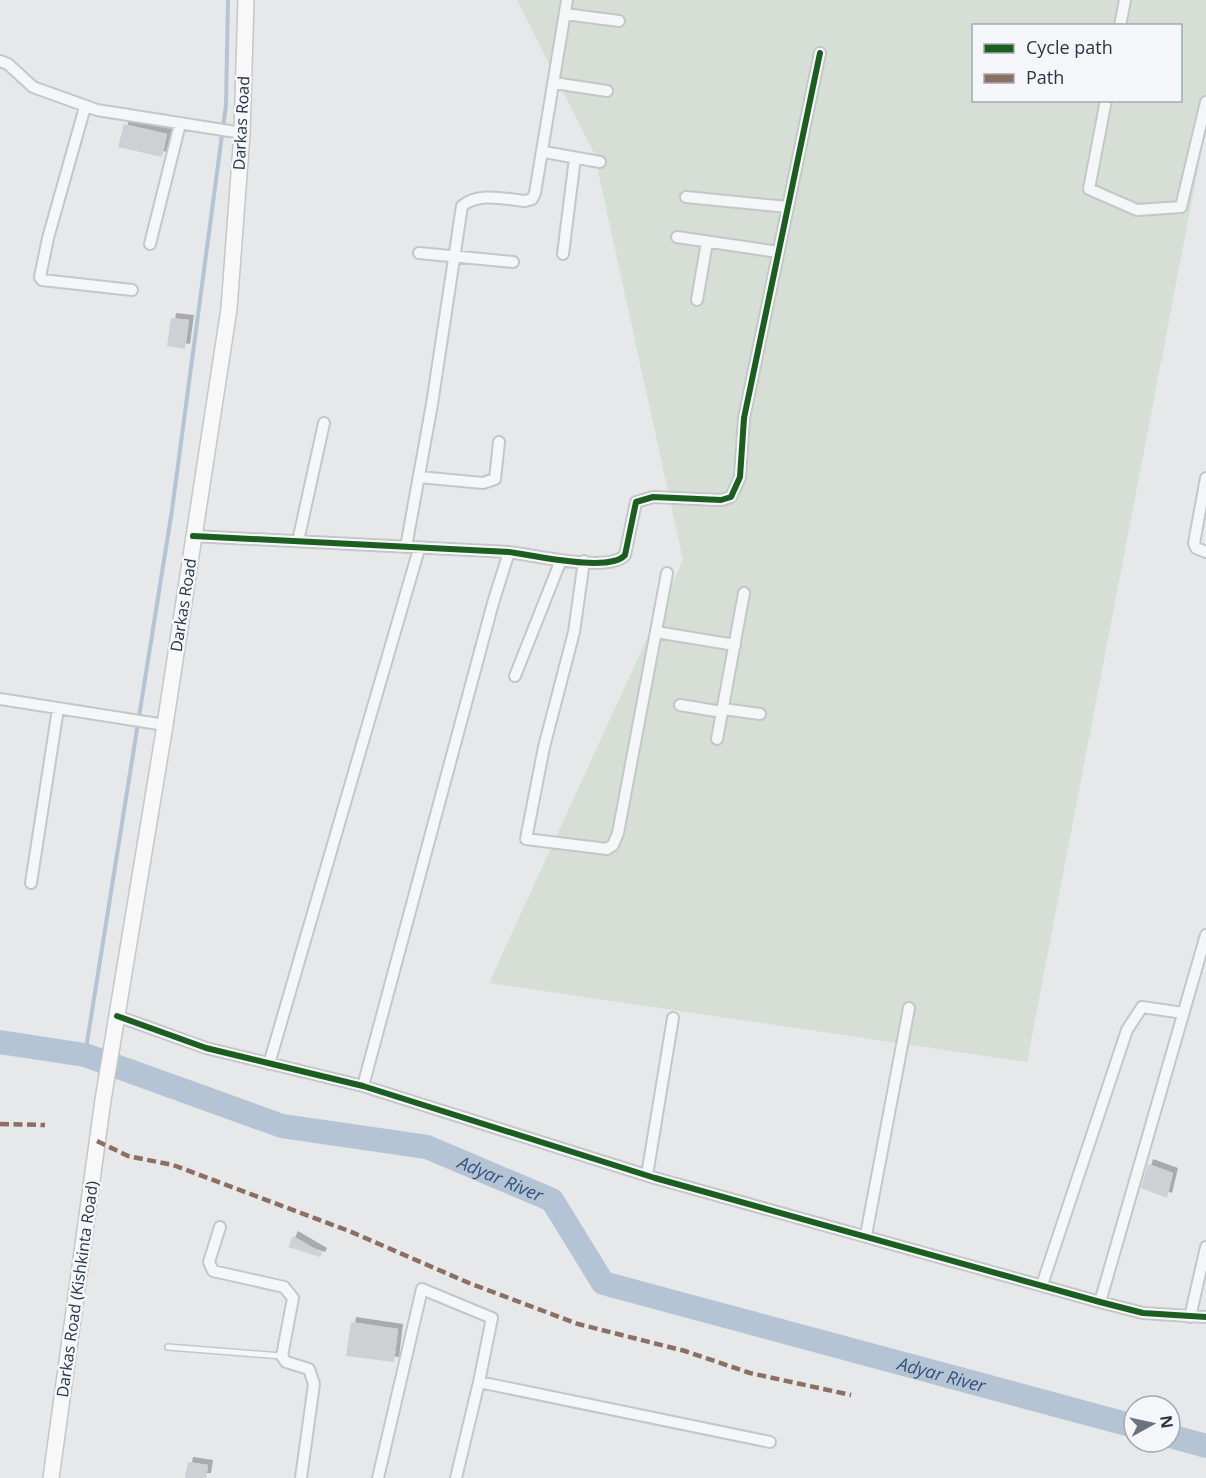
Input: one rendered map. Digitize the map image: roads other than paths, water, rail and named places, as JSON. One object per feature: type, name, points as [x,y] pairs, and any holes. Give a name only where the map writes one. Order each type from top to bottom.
[{"type":"main road","name":"Darkas Road","points":[[103,1100],[165,724],[229,309],[242,133],[246,0]]},
{"type":"main road","name":"Darkas Road (Kishkinta Road)","points":[[51,1478],[103,1100]]},
{"type":"street","points":[[406,547],[462,207],[470,200],[479,198],[525,201],[532,199],[538,183],[544,152],[567,0]]},
{"type":"street","points":[[1120,24],[1125,0]]},
{"type":"street","points":[[565,14],[619,21]]},
{"type":"street","points":[[193,536],[509,552],[561,560],[609,563],[620,560],[625,555],[636,502],[653,497],[722,500],[731,497],[737,489],[742,460],[744,418],[820,53]]},
{"type":"street","points":[[0,62],[8,64],[33,87],[85,106],[212,130],[242,133]]},
{"type":"street","points":[[554,83],[607,91]]},
{"type":"street","points":[[1106,102],[1089,189],[1137,210],[1181,207],[1206,102]]},
{"type":"street","points":[[85,106],[48,238],[40,277],[42,280],[132,290]]},
{"type":"street","points":[[150,244],[180,124]]},
{"type":"street","points":[[544,152],[600,162]]},
{"type":"street","points":[[563,254],[575,158]]},
{"type":"street","points":[[686,196],[787,207]]},
{"type":"street","points":[[677,237],[778,252]]},
{"type":"street","points":[[697,300],[707,242]]},
{"type":"street","points":[[420,253],[513,262]]},
{"type":"street","points":[[298,541],[324,423]]},
{"type":"street","points":[[419,477],[483,483],[495,479],[500,442]]},
{"type":"street","points":[[1206,478],[1194,543],[1196,548],[1206,552]]},
{"type":"street","points":[[269,1064],[418,549]]},
{"type":"street","points":[[363,1086],[493,603],[509,552]]},
{"type":"street","points":[[516,676],[561,560]]},
{"type":"street","points":[[584,561],[574,632],[544,747],[526,839],[607,849],[613,845],[618,833],[667,573]]},
{"type":"street","points":[[717,739],[744,593]]},
{"type":"street","points":[[656,632],[735,645]]},
{"type":"street","points":[[0,699],[165,724]]},
{"type":"street","points":[[680,705],[760,714]]},
{"type":"street","points":[[31,883],[58,709]]},
{"type":"street","points":[[1100,1302],[1206,935]]},
{"type":"street","points":[[1042,1285],[1132,1021],[1142,1007],[1183,1013]]},
{"type":"street","points":[[866,1235],[909,1008]]},
{"type":"street","points":[[117,1016],[206,1048],[363,1086],[647,1175],[1100,1302],[1143,1313],[1206,1317]]},
{"type":"street","points":[[647,1175],[674,1018]]},
{"type":"street","points":[[220,1227],[209,1262],[213,1271],[284,1287],[290,1291],[292,1306],[282,1356],[286,1362],[309,1369],[314,1384],[301,1478]]},
{"type":"street","points":[[1190,1317],[1206,1246]]},
{"type":"street","points":[[378,1478],[422,1289],[492,1318],[456,1478]]},
{"type":"street","points":[[479,1382],[770,1442]]},
{"type":"lane","points":[[168,1347],[282,1356]]},
{"type":"waterway","points":[[85,1055],[172,510],[226,105],[228,0]]},
{"type":"waterway","name":"Adyar River","points":[[0,1042],[85,1055],[282,1126],[427,1147],[552,1200],[603,1283],[1122,1423]]},
{"type":"waterway","name":"Adyar River","points":[[1182,1439],[1206,1446]]}]
